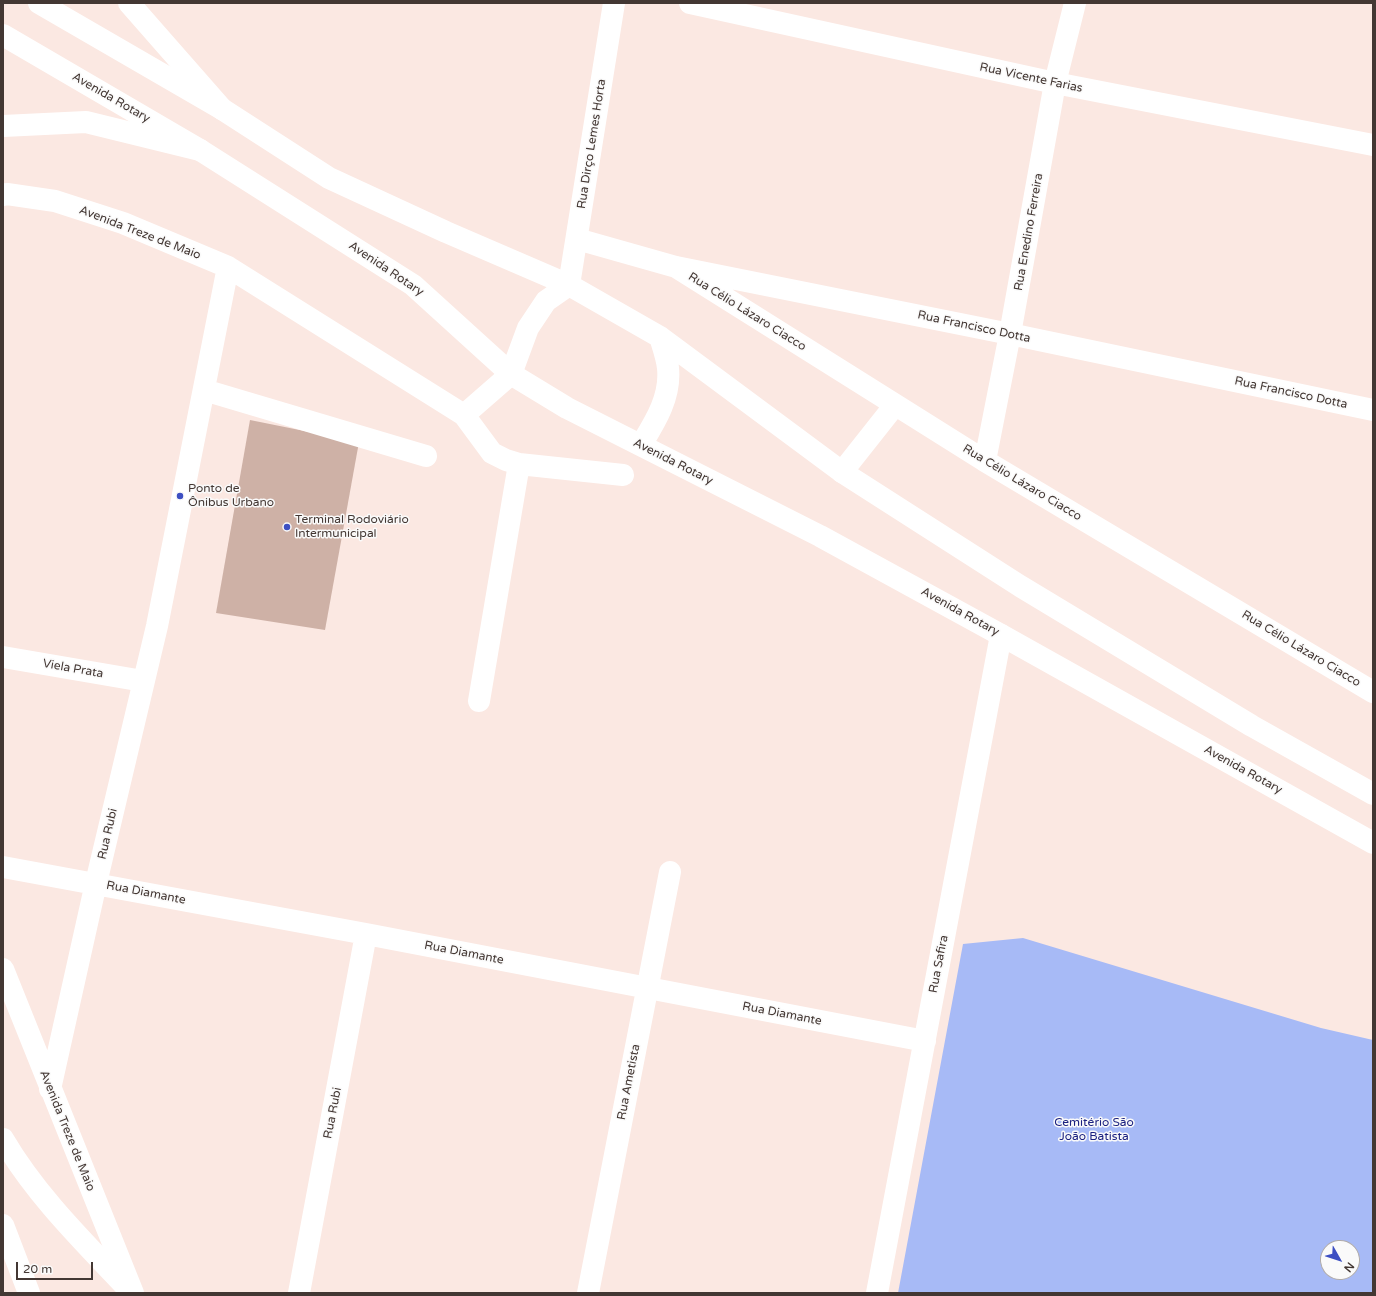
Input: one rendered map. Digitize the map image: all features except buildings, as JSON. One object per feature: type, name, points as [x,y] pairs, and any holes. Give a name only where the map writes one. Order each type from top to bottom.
[{"type":"main road","points":[[39,3],[222,109],[329,178],[446,232],[569,285],[660,337],[842,472],[1020,586],[1252,726],[1373,794]]},
{"type":"main road","points":[[129,3],[222,109]]},
{"type":"main road","name":"Rua Dirço Lemes Horta","points":[[569,285],[614,3]]},
{"type":"main road","name":"Rua Vicente Farias","points":[[690,3],[1056,83],[1373,145]]},
{"type":"main road","name":"Rua Enedino Ferreira","points":[[985,461],[1056,83],[1075,3]]},
{"type":"main road","name":"Avenida Rotary","points":[[3,35],[200,150],[413,285],[511,374],[567,408],[820,536],[1001,634],[1373,843]]},
{"type":"main road","points":[[3,126],[86,122],[200,150]]},
{"type":"main road","name":"Avenida Treze de Maio","points":[[3,195],[55,201],[123,223],[228,267],[464,415]]},
{"type":"main road","name":"Rua Francisco Dotta","points":[[577,239],[676,267],[1010,334],[1373,410]]},
{"type":"main road","name":"Rua Rubi","points":[[50,1089],[96,883],[157,626],[228,267]]},
{"type":"main road","name":"Rua Célio Lázaro Ciacco","points":[[676,267],[985,461],[1373,692]]},
{"type":"main road","points":[[569,285],[546,301],[538,312],[528,328],[511,374],[464,415],[492,453],[506,460],[519,464],[623,475]]},
{"type":"main road","points":[[641,445],[655,423],[667,395],[668,368],[660,337]]},
{"type":"main road","points":[[204,390],[426,456]]},
{"type":"main road","points":[[842,472],[895,405]]},
{"type":"main road","points":[[479,700],[519,464]]},
{"type":"main road","name":"Rua Safira","points":[[877,1293],[1001,634]]},
{"type":"main road","name":"Viela Prata","points":[[3,657],[143,681]]},
{"type":"main road","name":"Rua Diamante","points":[[3,867],[96,883],[925,1041]]},
{"type":"main road","name":"Rua Ametista","points":[[588,1293],[670,872]]},
{"type":"main road","name":"Rua Rubi","points":[[299,1293],[366,934]]},
{"type":"main road","name":"Avenida Treze de Maio","points":[[3,969],[132,1293]]},
{"type":"main road","points":[[3,1138],[16,1160],[53,1208],[132,1293]]},
{"type":"main road","points":[[3,1225],[29,1293]]},
{"type":"green space","name":"Cemitério São João Batista","points":[[1023,938],[1321,1028],[1373,1040],[1373,1293],[898,1293],[963,944]]},
{"type":"place","name":"Ponto de Ônibus Urbano","points":[[180,496]]},
{"type":"place","name":"Terminal Rodoviário Intermunicipal","points":[[287,527]]}]
